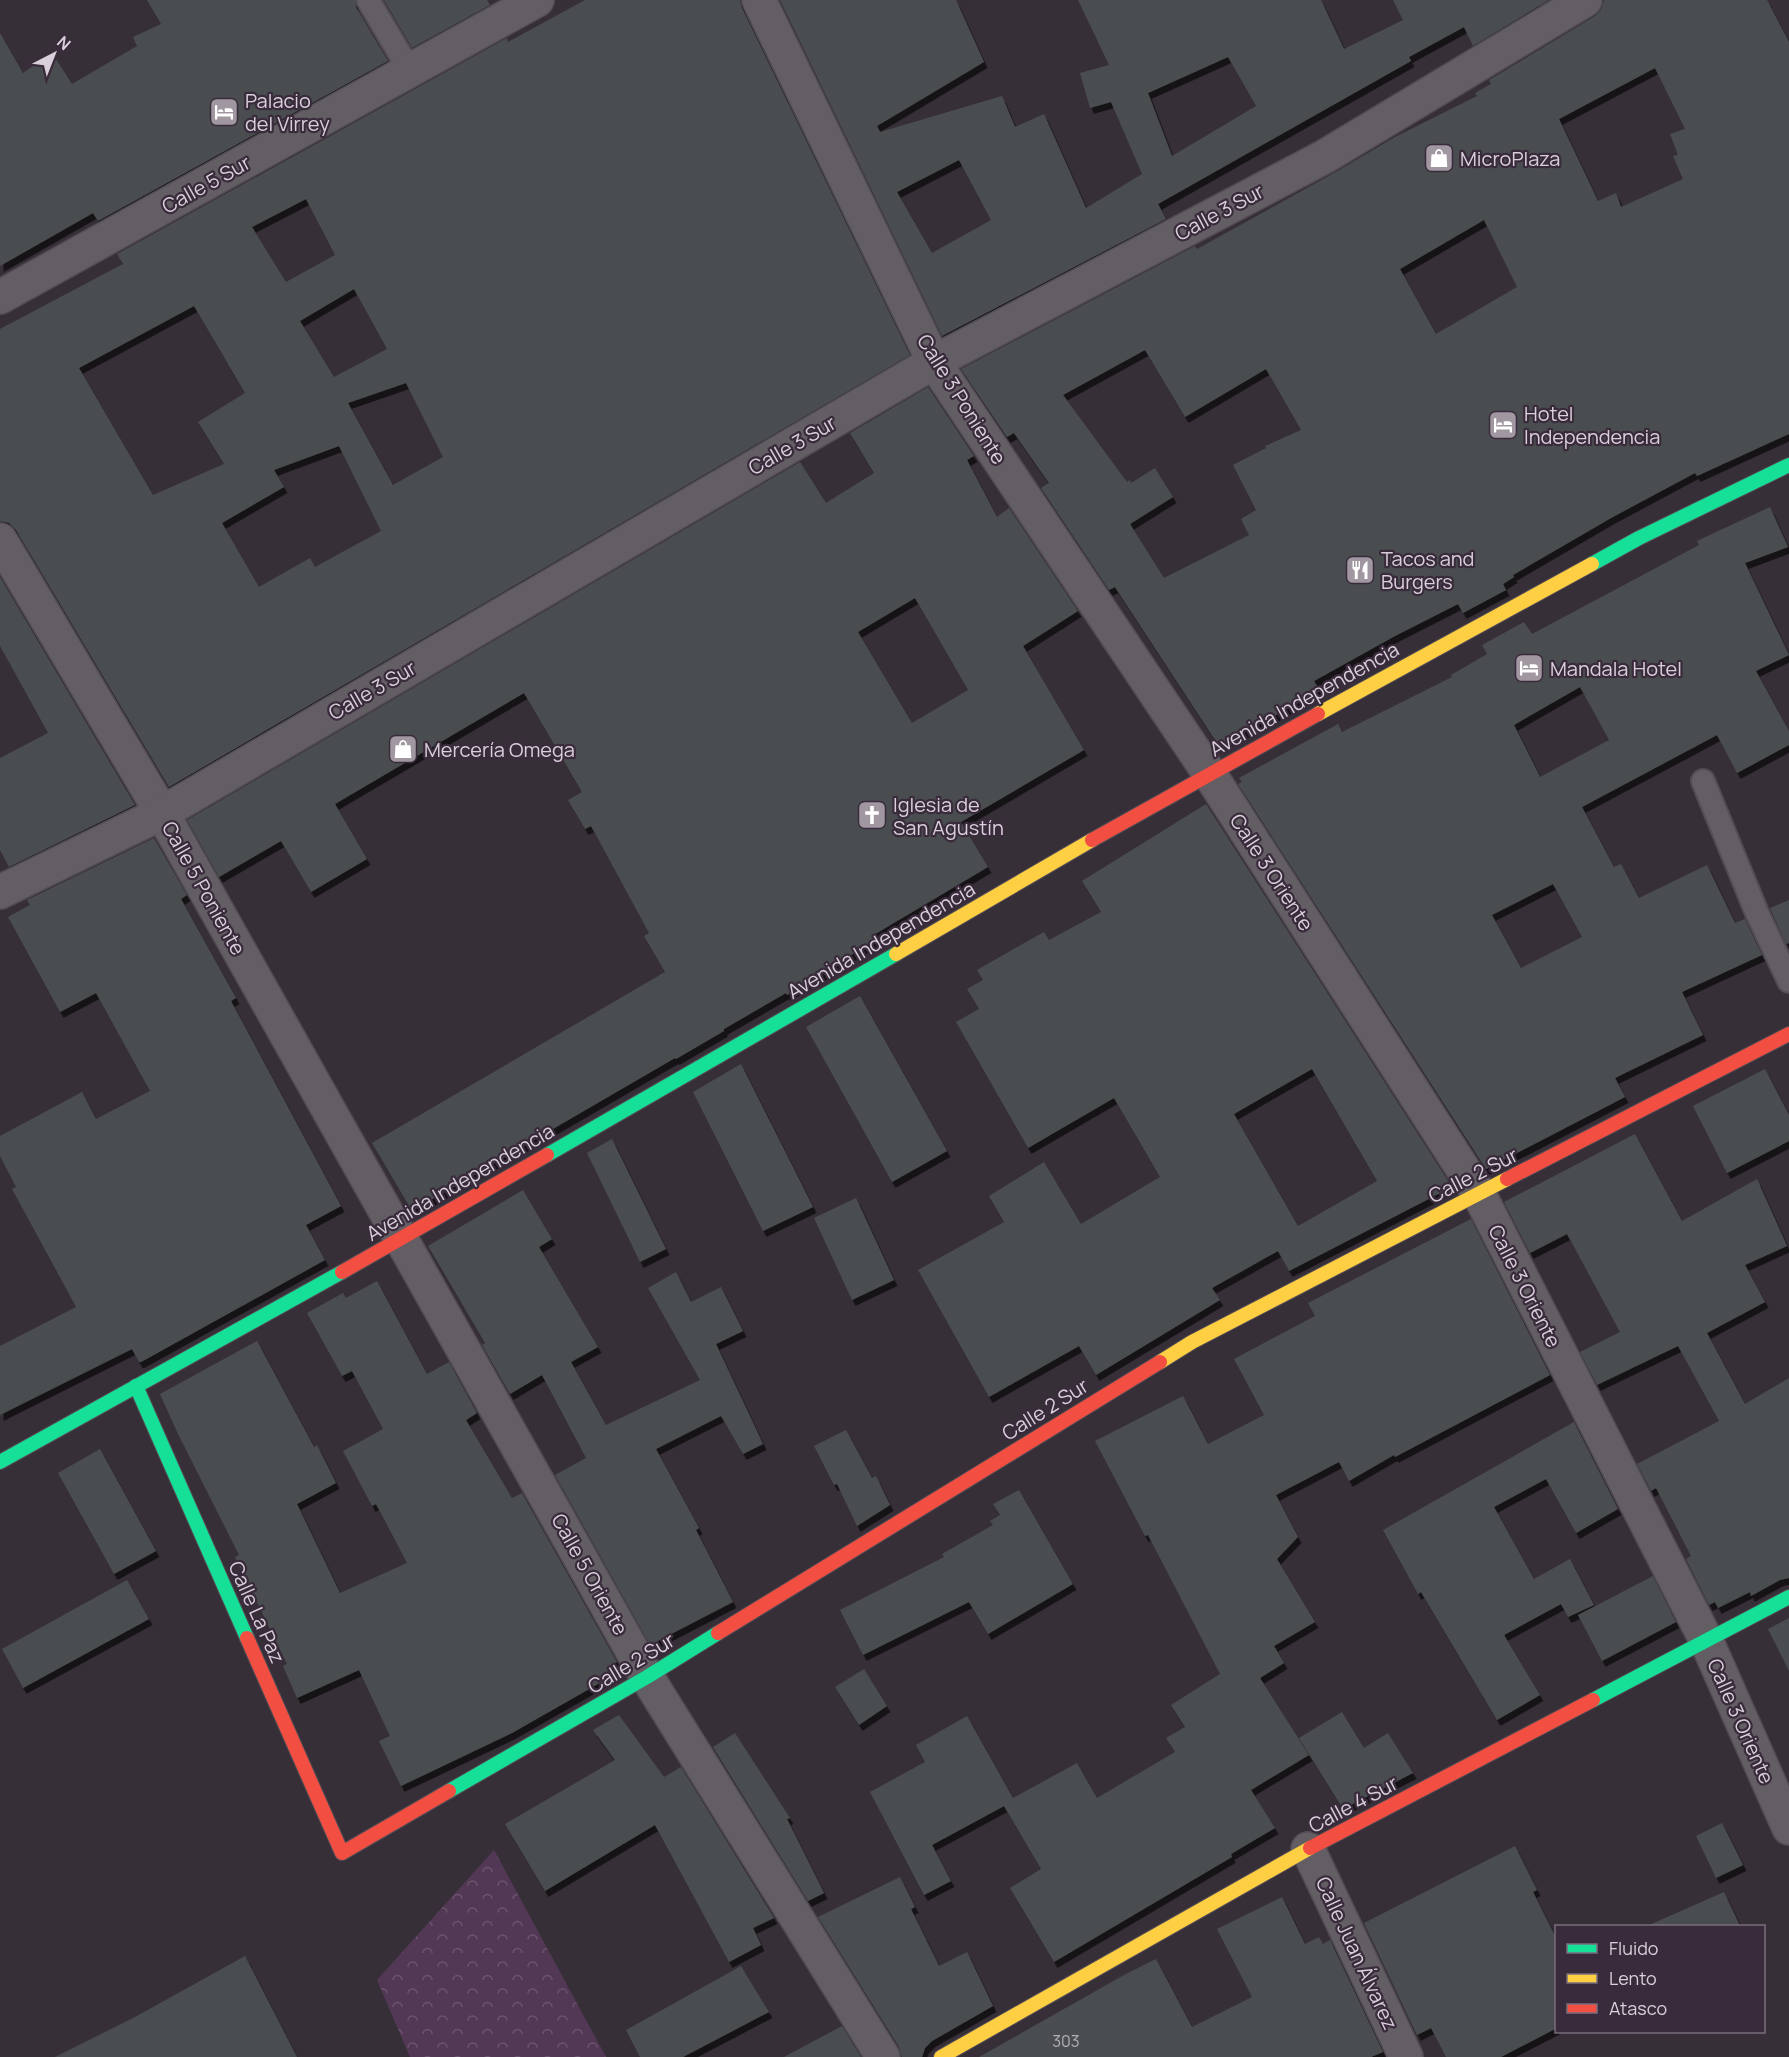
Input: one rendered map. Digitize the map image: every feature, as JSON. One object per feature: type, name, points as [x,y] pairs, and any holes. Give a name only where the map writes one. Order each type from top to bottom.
[{"type":"main road","name":"Avenida Independencia","points":[[0,1462],[401,1239],[1209,773],[1639,538],[1789,465]]},
{"type":"main road","name":"Calle 2 Sur","points":[[342,1854],[647,1677],[1192,1342],[1789,1034]]},
{"type":"main road","name":"Calle La Paz","points":[[136,1386],[342,1854]]},
{"type":"main road","name":"Calle 4 Sur","points":[[941,2057],[1308,1849],[1789,1597]]},
{"type":"street","name":"Calle 5 Sur","points":[[0,297],[537,0]]},
{"type":"street","name":"Calle 3 Poniente","points":[[759,0],[934,362],[1209,773]]},
{"type":"street","name":"Calle 3 Sur","points":[[0,892],[162,813],[934,362],[1324,157],[1585,0]]},
{"type":"street","name":"Calle 5 Poniente","points":[[0,540],[162,813],[401,1239]]},
{"type":"street","name":"Calle 3 Oriente","points":[[1209,773],[1479,1194],[1706,1640],[1789,1828]]},
{"type":"street","name":"Calle 5 Oriente","points":[[401,1239],[647,1677],[883,2057]]},
{"type":"street","name":"Calle Juan Álvarez","points":[[1308,1849],[1406,2057]]},
{"type":"lane","points":[[368,0],[410,71]]},
{"type":"lane","points":[[1703,781],[1757,913],[1789,981]]},
{"type":"green space","points":[[494,1850],[606,2057],[410,2057],[377,1980]]},
{"type":"building","points":[[147,0],[355,0],[356,7],[388,61],[98,221],[93,213],[0,266],[0,33],[23,73],[52,53],[72,84],[137,46],[133,37],[161,24]]},
{"type":"building","points":[[384,0],[487,0],[490,5],[412,48]]},
{"type":"building","points":[[585,0],[740,0],[910,355],[169,787],[16,530],[9,523],[0,521],[0,329],[123,264],[117,254],[507,38],[508,42]],"holes":[[[306,199],[335,255],[286,282],[252,227]],[[354,289],[387,349],[334,377],[300,321]],[[194,306],[245,393],[198,422],[224,464],[153,495],[79,368]],[[406,383],[443,457],[393,485],[348,403]],[[339,446],[381,531],[315,567],[310,558],[259,587],[222,523],[284,487],[274,470]]]},
{"type":"building","points":[[780,0],[956,0],[984,62],[877,126],[880,132],[1002,96],[1015,127],[1044,114],[1086,208],[1142,174],[1111,102],[1090,108],[1080,73],[1109,65],[1078,0],[1321,0],[1344,49],[1403,20],[1393,0],[1549,0],[1473,46],[1464,27],[1409,57],[1411,61],[1158,204],[1166,219],[942,336]],"holes":[[[1228,57],[1256,106],[1172,156],[1148,93]],[[959,160],[991,220],[932,253],[897,192]]]},
{"type":"building","points":[[1604,0],[1767,0],[1789,42],[1789,434],[1697,476],[1695,473],[1611,518],[1513,575],[1514,577],[1503,584],[1506,590],[1463,613],[1458,604],[1395,636],[1314,681],[1320,691],[1219,746],[1115,587],[1109,590],[1041,488],[1049,483],[1014,433],[1007,437],[961,369],[1195,246],[1197,249],[1395,137],[1477,96],[1475,93],[1491,84],[1489,80],[1595,16],[1601,10]],"holes":[[[1655,68],[1685,129],[1670,134],[1678,155],[1673,156],[1683,179],[1621,207],[1616,193],[1598,201],[1559,119]],[[1484,220],[1517,287],[1436,334],[1400,269]],[[1145,350],[1185,417],[1266,369],[1301,430],[1265,446],[1266,448],[1233,465],[1256,510],[1241,519],[1249,535],[1164,578],[1130,524],[1173,497],[1155,468],[1131,483],[1130,480],[1127,482],[1063,395]]]},
{"type":"building","points":[[928,387],[974,456],[967,460],[997,517],[1009,508],[1078,611],[1023,646],[1084,750],[961,822],[988,867],[872,936],[875,941],[841,961],[842,963],[787,995],[786,993],[412,1211],[372,1143],[665,972],[644,936],[649,933],[591,826],[585,829],[568,800],[582,792],[524,693],[335,804],[367,859],[311,892],[281,841],[219,877],[187,820],[800,462],[826,503],[874,473],[850,433]],"holes":[[[915,598],[968,690],[912,723],[858,632]]]},
{"type":"building","points":[[1770,507],[1788,547],[1745,563],[1789,655],[1756,671],[1789,731],[1789,745],[1737,773],[1717,735],[1582,807],[1614,867],[1621,864],[1639,898],[1707,865],[1735,923],[1745,919],[1762,955],[1682,992],[1703,1035],[1615,1078],[1625,1097],[1486,1169],[1238,784],[1242,782],[1239,778],[1338,724],[1342,732],[1452,677],[1451,675],[1487,654],[1482,645],[1524,622],[1532,634],[1699,545],[1697,541]],"holes":[[[1580,687],[1609,740],[1540,777],[1514,725]],[[1553,884],[1582,937],[1521,968],[1492,915]]]},
{"type":"building","points":[[0,577],[135,805],[9,867],[0,850],[0,758],[48,733],[0,646]]},
{"type":"building","points":[[1206,804],[1452,1187],[1289,1271],[1278,1251],[1212,1288],[1220,1300],[1096,1375],[1079,1346],[989,1397],[918,1270],[1004,1222],[989,1196],[1044,1162],[1081,1224],[1160,1177],[1114,1098],[1028,1148],[956,1022],[979,1009],[967,989],[983,980],[977,970],[1044,932],[1049,940],[1101,912],[1082,881]],"holes":[[[1312,1069],[1377,1181],[1298,1226],[1234,1114]]]},
{"type":"building","points":[[154,838],[187,895],[181,899],[236,998],[231,1001],[341,1206],[306,1225],[325,1260],[141,1362],[132,1349],[0,1415],[0,1346],[76,1307],[12,1189],[16,1187],[0,1156],[0,1136],[82,1092],[96,1119],[150,1091],[96,993],[60,1012],[8,917],[30,905],[27,900]]},
{"type":"building","points":[[1789,900],[1789,943],[1786,944],[1770,908]]},
{"type":"building","points":[[860,996],[947,1151],[892,1182],[806,1027]]},
{"type":"building","points":[[741,1064],[813,1207],[763,1231],[693,1092]]},
{"type":"building","points":[[1765,1069],[1789,1115],[1789,1141],[1727,1173],[1693,1106]]},
{"type":"building","points":[[1635,1134],[1682,1221],[1757,1179],[1787,1246],[1745,1265],[1765,1302],[1707,1333],[1745,1404],[1789,1378],[1789,1578],[1780,1580],[1751,1596],[1750,1592],[1718,1608],[1715,1602],[1709,1605],[1686,1559],[1691,1556],[1656,1488],[1651,1491],[1637,1464],[1719,1421],[1678,1346],[1597,1385],[1580,1352],[1620,1332],[1567,1234],[1530,1253],[1504,1202]]},
{"type":"building","points":[[612,1139],[666,1249],[640,1262],[587,1153]]},
{"type":"building","points":[[523,1190],[552,1239],[539,1247],[598,1347],[571,1362],[606,1425],[700,1380],[648,1288],[676,1272],[691,1302],[721,1287],[743,1331],[716,1344],[763,1444],[743,1454],[721,1416],[656,1449],[699,1528],[696,1530],[733,1602],[650,1645],[555,1475],[586,1458],[542,1375],[510,1394],[482,1345],[485,1343],[428,1246]]},
{"type":"building","points":[[856,1198],[894,1280],[852,1300],[814,1218]]},
{"type":"building","points":[[1471,1219],[1550,1375],[1395,1457],[1394,1455],[1349,1481],[1339,1462],[1276,1495],[1298,1537],[1277,1559],[1315,1622],[1274,1646],[1284,1663],[1260,1678],[1309,1755],[1251,1790],[1275,1828],[1231,1854],[1232,1857],[1054,1962],[1010,1888],[1041,1869],[1004,1806],[932,1845],[951,1881],[924,1895],[870,1792],[925,1762],[916,1745],[967,1716],[1013,1798],[1077,1763],[1097,1798],[1175,1752],[1166,1738],[1185,1727],[1171,1705],[1220,1674],[1148,1535],[1145,1536],[1095,1441],[1183,1396],[1208,1444],[1264,1415],[1234,1359],[1315,1316],[1308,1303]]},
{"type":"building","points":[[377,1281],[427,1374],[449,1362],[477,1413],[466,1420],[512,1498],[522,1493],[617,1662],[607,1667],[612,1676],[512,1733],[401,1786],[379,1741],[390,1736],[359,1670],[297,1698],[283,1666],[287,1664],[235,1557],[239,1555],[160,1394],[257,1341],[314,1447],[317,1445],[336,1483],[297,1504],[340,1593],[407,1563],[376,1504],[372,1506],[343,1451],[383,1429],[352,1371],[342,1376],[307,1313],[343,1293],[346,1298]]},
{"type":"building","points":[[1574,1422],[1618,1509],[1576,1533],[1546,1479],[1494,1507],[1534,1579],[1570,1559],[1594,1605],[1568,1617],[1561,1604],[1504,1635],[1540,1695],[1497,1720],[1421,1592],[1418,1594],[1383,1530]]},
{"type":"building","points":[[846,1430],[872,1478],[876,1476],[890,1505],[857,1526],[837,1484],[834,1485],[814,1446]]},
{"type":"building","points":[[100,1449],[156,1551],[114,1574],[58,1473]]},
{"type":"building","points":[[1019,1490],[1073,1584],[988,1634],[969,1602],[863,1655],[840,1610],[944,1557],[942,1554],[993,1525],[990,1521],[1000,1515],[993,1504]]},
{"type":"building","points":[[1653,1576],[1676,1622],[1602,1661],[1578,1615]]},
{"type":"building","points":[[127,1580],[149,1619],[23,1688],[2,1649]]},
{"type":"building","points":[[1789,1618],[1789,1671],[1768,1629]]},
{"type":"building","points":[[864,1669],[887,1706],[859,1725],[835,1687]]},
{"type":"building","points":[[1342,1712],[1364,1748],[1388,1733],[1413,1773],[1343,1809],[1299,1738]]},
{"type":"building","points":[[619,1715],[664,1777],[681,1767],[774,1918],[753,1928],[761,1945],[729,1962],[655,1825],[545,1891],[505,1824],[615,1760],[593,1730]]},
{"type":"building","points":[[735,1733],[790,1818],[787,1819],[824,1893],[808,1901],[713,1747]]},
{"type":"building","points":[[1722,1823],[1743,1865],[1716,1878],[1696,1836]]},
{"type":"building","points":[[1515,1846],[1537,1890],[1533,1892],[1555,1936],[1555,2029],[1501,2057],[1446,2057],[1431,2028],[1417,2035],[1364,1923]]},
{"type":"building","points":[[900,1877],[915,1907],[911,1909],[939,1966],[967,1952],[993,2006],[932,2041],[925,2048],[922,2057],[902,2057],[899,2047],[818,1917]]},
{"type":"building","points":[[1724,1892],[1740,1925],[1649,1925]]},
{"type":"building","points":[[1282,1897],[1305,1944],[1319,1937],[1323,1944],[1330,1940],[1383,2052],[1371,2057],[979,2057],[1156,1959],[1192,2027],[1252,1997],[1217,1929]]},
{"type":"building","points":[[245,1956],[297,2057],[55,2057],[135,2017]]},
{"type":"building","points":[[741,1966],[769,2012],[683,2057],[640,2057],[626,2030]]},
{"type":"building","points":[[842,2026],[861,2057],[784,2057]]},
{"type":"traffic: fast","points":[[1592,564],[1639,538],[1789,465]]},
{"type":"traffic: fast","points":[[547,1155],[896,954]]},
{"type":"traffic: fast","points":[[0,1462],[342,1272]]},
{"type":"traffic: fast","points":[[136,1386],[247,1638]]},
{"type":"traffic: fast","points":[[1593,1700],[1789,1597]]},
{"type":"traffic: fast","points":[[449,1791],[647,1677],[718,1633]]},
{"type":"traffic: slow","points":[[1318,714],[1592,564]]},
{"type":"traffic: slow","points":[[896,954],[1092,840]]},
{"type":"traffic: slow","points":[[1160,1362],[1192,1342],[1507,1179]]},
{"type":"traffic: slow","points":[[941,2057],[1310,1848]]},
{"type":"traffic: jam","points":[[1092,840],[1318,714]]},
{"type":"traffic: jam","points":[[1507,1179],[1789,1034]]},
{"type":"traffic: jam","points":[[342,1272],[547,1155]]},
{"type":"traffic: jam","points":[[718,1633],[1160,1362]]},
{"type":"traffic: jam","points":[[247,1638],[342,1853],[449,1791]]},
{"type":"traffic: jam","points":[[1310,1848],[1593,1700]]},
{"type":"place","name":"Palacio del Virrey","points":[[224,112]]},
{"type":"place","name":"MicroPlaza","points":[[1439,158]]},
{"type":"place","name":"Hotel Independencia","points":[[1503,425]]},
{"type":"place","name":"Tacos and Burgers","points":[[1360,570]]},
{"type":"place","name":"Mandala Hotel","points":[[1529,668]]},
{"type":"place","name":"Mercería Omega","points":[[403,749]]},
{"type":"place","name":"Iglesia de San Agustín","points":[[872,815]]}]
